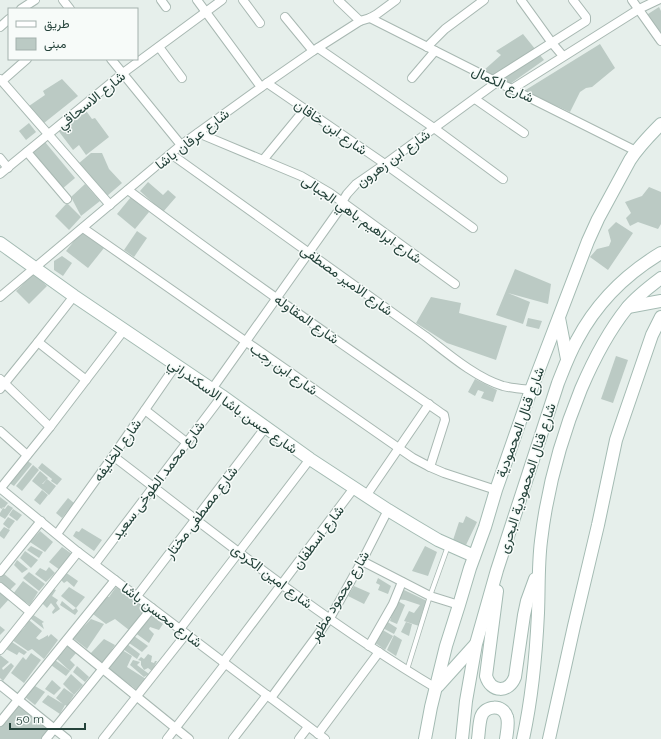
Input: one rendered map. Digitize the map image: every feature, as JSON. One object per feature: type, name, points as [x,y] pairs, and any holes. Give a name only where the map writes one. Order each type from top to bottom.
[{"type":"street","points":[[23,8],[35,0]]},
{"type":"street","points":[[63,0],[69,8]]},
{"type":"street","points":[[161,0],[166,7]]},
{"type":"street","name":"شارع ابن خاقان","points":[[197,0],[264,85],[305,109],[385,164],[473,228]]},
{"type":"street","name":"شارع الاسحاقي","points":[[0,174],[123,74],[222,0]]},
{"type":"street","points":[[243,0],[260,23]]},
{"type":"street","points":[[338,0],[360,21]]},
{"type":"street","points":[[412,78],[445,29],[484,0]]},
{"type":"street","points":[[521,0],[563,56]]},
{"type":"street","name":"شارع ابن زهرون","points":[[217,393],[245,342],[338,210],[347,194],[356,184],[475,99],[495,81],[586,21],[586,17],[573,0]]},
{"type":"street","points":[[632,0],[661,41]]},
{"type":"street","points":[[512,89],[639,9],[658,0]]},
{"type":"street","name":"شارع عرفان باشا","points":[[0,297],[198,133],[264,85],[360,21],[370,18],[382,11],[394,1]]},
{"type":"street","points":[[285,17],[316,50],[434,128],[503,179]]},
{"type":"street","name":"شارع الكمال","points":[[370,18],[636,151]]},
{"type":"street","points":[[0,27],[8,20]]},
{"type":"street","points":[[159,46],[182,78]]},
{"type":"street","points":[[26,60],[1,80],[110,205]]},
{"type":"street","points":[[112,60],[181,146]]},
{"type":"street","points":[[475,99],[524,133]]},
{"type":"street","points":[[263,160],[305,109]]},
{"type":"street","name":"شارع قنال المحمودية","points":[[425,739],[446,646],[474,556],[530,390],[579,263],[609,198],[636,151],[661,124]]},
{"type":"street","name":"شارع ابراهيم باهي الجبالى","points":[[198,133],[302,176],[342,202],[455,284]]},
{"type":"street","points":[[27,152],[67,199]]},
{"type":"street","name":"شارع الامير مصطفى","points":[[171,154],[476,373],[503,386],[530,390]]},
{"type":"street","points":[[0,158],[8,168]]},
{"type":"street","name":"شارع المقاوله","points":[[128,190],[276,298],[442,413],[445,418],[430,467]]},
{"type":"street","name":"شارع ابن رجب","points":[[83,228],[413,458],[444,473],[496,490]]},
{"type":"street","name":"شارع حسن باشا الاسكندراني","points":[[0,243],[74,296],[366,496],[448,545],[474,556]]},
{"type":"street","name":"شارع قنال المحمودية البحرى","points":[[462,739],[466,701],[476,644],[497,570],[558,383],[567,360],[588,321],[601,303],[626,278],[661,253]]},
{"type":"street","name":"شارع قنال المحمودية البحرى","points":[[523,739],[532,688],[536,650],[541,540],[547,500],[565,432],[574,405],[598,352],[608,335],[628,307],[661,278]]},
{"type":"street","points":[[50,427],[1,384],[38,342],[74,296]]},
{"type":"street","points":[[628,307],[661,301]]},
{"type":"street","points":[[549,739],[574,626],[597,533],[616,440],[652,335],[661,317]]},
{"type":"street","points":[[559,318],[567,360]]},
{"type":"street","points":[[0,489],[50,427],[124,330]]},
{"type":"street","points":[[38,342],[86,380]]},
{"type":"street","name":"شارع الخليفه","points":[[57,534],[176,365]]},
{"type":"street","name":"شارع محمد الطوخى سعيد","points":[[95,564],[186,442],[217,393]]},
{"type":"street","points":[[366,496],[429,404]]},
{"type":"street","points":[[145,410],[186,442]]},
{"type":"street","name":"شارع مصطفى مختار","points":[[137,596],[265,428]]},
{"type":"street","points":[[0,431],[27,455]]},
{"type":"street","name":"شارع امين الكردى","points":[[113,456],[282,585],[407,671],[436,688]]},
{"type":"street","points":[[103,739],[136,697],[239,552],[310,459]]},
{"type":"street","name":"شارع اسطفان","points":[[167,739],[354,488]]},
{"type":"street","name":"شارع محسن باشا","points":[[0,489],[78,552],[325,739]]},
{"type":"street","name":"شارع محمود مظهر","points":[[233,739],[330,618],[362,561],[388,510]]},
{"type":"street","points":[[0,572],[41,521]]},
{"type":"street","points":[[0,650],[78,552]]},
{"type":"street","points":[[362,561],[430,596],[459,605]]},
{"type":"street","points":[[497,570],[495,607],[486,676],[490,684],[494,687],[503,689],[511,685],[515,677],[527,601],[539,568]]},
{"type":"street","points":[[0,722],[115,580]]},
{"type":"street","points":[[370,646],[389,611],[402,582]]},
{"type":"street","points":[[0,587],[30,612]]},
{"type":"street","points":[[46,739],[152,608]]},
{"type":"street","points":[[67,640],[189,739]]},
{"type":"street","points":[[436,688],[476,644]]},
{"type":"street","points":[[318,734],[379,652]]},
{"type":"street","points":[[0,685],[67,739]]},
{"type":"street","points":[[478,739],[481,716],[488,708],[494,707],[500,708],[507,716],[508,721],[506,739]]},
{"type":"street","points":[[298,739],[308,727]]},
{"type":"lane","points":[[407,671],[430,596],[448,545]]},
{"type":"building","points":[[659,7],[661,11],[661,38],[655,41],[644,25],[648,14]]},
{"type":"building","points":[[523,34],[544,60],[510,84],[483,71],[501,55],[496,51]]},
{"type":"building","points":[[600,44],[615,68],[592,87],[586,88],[580,92],[570,112],[524,91]]},
{"type":"building","points":[[62,79],[78,96],[44,123],[29,106],[45,95],[43,91]]},
{"type":"building","points":[[84,108],[92,119],[95,118],[109,137],[86,155],[79,145],[73,150],[57,129]]},
{"type":"building","points":[[29,123],[36,132],[26,140],[19,131]]},
{"type":"building","points":[[45,142],[75,178],[62,189],[32,153]]},
{"type":"building","points":[[91,153],[102,153],[109,169],[122,183],[107,196],[78,164]]},
{"type":"building","points":[[148,182],[163,195],[168,190],[176,197],[163,212],[140,191]]},
{"type":"building","points":[[85,184],[100,201],[81,216],[71,197]]},
{"type":"building","points":[[649,187],[661,192],[661,224],[658,229],[638,222],[630,226],[626,218],[631,213],[625,202],[642,196]]},
{"type":"building","points":[[131,197],[149,212],[135,229],[117,214]]},
{"type":"building","points":[[67,203],[81,217],[69,230],[55,216]]},
{"type":"building","points":[[616,222],[633,233],[608,270],[590,257],[597,249],[609,246],[611,241],[608,230]]},
{"type":"building","points":[[82,231],[104,248],[88,268],[66,251]]},
{"type":"building","points":[[137,231],[147,238],[134,257],[124,250]]},
{"type":"building","points":[[62,256],[72,263],[63,276],[54,270],[54,261]]},
{"type":"building","points":[[515,269],[551,284],[548,304],[508,293],[530,302],[523,324],[496,315]]},
{"type":"building","points":[[34,273],[47,286],[29,304],[16,291]]},
{"type":"building","points":[[431,297],[461,303],[459,313],[507,326],[496,360],[447,343],[416,323]]},
{"type":"building","points":[[528,318],[542,321],[539,329],[526,326]]},
{"type":"building","points":[[616,356],[628,360],[613,403],[601,399]]},
{"type":"building","points":[[475,379],[497,390],[493,402],[481,398],[484,392],[478,390],[475,396],[468,392]]},
{"type":"building","points":[[26,460],[32,464],[14,486],[8,482]]},
{"type":"building","points":[[42,463],[62,479],[57,485],[38,468]]},
{"type":"building","points":[[33,465],[39,470],[22,491],[16,486]]},
{"type":"building","points":[[40,471],[56,486],[49,495],[32,481]]},
{"type":"building","points":[[42,490],[48,495],[40,505],[34,500]]},
{"type":"building","points":[[0,497],[8,503],[2,509],[0,508]]},
{"type":"building","points":[[68,498],[74,503],[62,518],[56,513]]},
{"type":"building","points":[[8,505],[13,508],[5,519],[0,516],[0,513],[3,508],[5,509]]},
{"type":"building","points":[[13,509],[22,515],[17,521],[9,515]]},
{"type":"building","points":[[466,516],[477,522],[466,545],[453,540],[459,522],[463,523]]},
{"type":"building","points":[[8,517],[15,521],[9,529],[3,524]]},
{"type":"building","points":[[4,527],[10,530],[4,539],[0,536],[0,532]]},
{"type":"building","points":[[82,528],[102,540],[94,551],[73,536],[76,531],[79,532]]},
{"type":"building","points":[[40,531],[53,542],[45,552],[30,542]]},
{"type":"building","points":[[31,546],[43,552],[39,558],[27,550]]},
{"type":"building","points":[[425,546],[437,552],[428,576],[412,571]]},
{"type":"building","points":[[62,547],[72,554],[60,570],[49,562]]},
{"type":"building","points":[[25,551],[38,560],[31,568],[20,558]]},
{"type":"building","points":[[17,560],[28,569],[22,573],[14,565]]},
{"type":"building","points":[[49,567],[55,573],[46,582],[35,574],[40,568],[46,571]]},
{"type":"building","points":[[29,572],[45,584],[39,591],[23,578]]},
{"type":"building","points":[[65,572],[78,581],[74,587],[67,581],[64,583],[61,580],[58,584],[57,582]]},
{"type":"building","points":[[3,573],[16,584],[8,592],[0,585],[0,576]]},
{"type":"building","points":[[378,578],[391,586],[388,594],[378,590],[380,585],[376,583]]},
{"type":"building","points":[[23,581],[38,592],[30,605],[13,594]]},
{"type":"building","points":[[354,586],[370,593],[364,604],[348,596]]},
{"type":"building","points":[[69,587],[85,597],[76,608],[61,596]]},
{"type":"building","points":[[116,587],[149,609],[129,630],[115,619],[106,624],[93,614],[104,597],[109,597]]},
{"type":"building","points":[[53,589],[56,590],[52,596],[58,600],[56,603],[60,609],[53,614],[52,612],[55,608],[51,603],[47,608],[42,603]]},
{"type":"building","points":[[402,589],[427,601],[419,626],[404,621],[409,611],[414,613],[420,605],[405,600],[396,599]]},
{"type":"building","points":[[0,592],[10,598],[0,609]]},
{"type":"building","points":[[396,600],[405,605],[397,624],[390,621]]},
{"type":"building","points":[[62,601],[73,610],[76,608],[78,611],[75,615],[60,605]]},
{"type":"building","points":[[32,614],[44,622],[42,623],[44,629],[30,618]]},
{"type":"building","points":[[150,614],[163,624],[159,630],[150,627],[149,629],[154,634],[149,643],[134,632]]},
{"type":"building","points":[[91,619],[104,624],[87,649],[73,638]]},
{"type":"building","points":[[383,619],[397,628],[394,634],[379,626]]},
{"type":"building","points":[[29,620],[42,631],[36,638],[39,640],[48,635],[48,637],[51,634],[58,640],[44,659],[32,649],[28,651],[12,640],[24,628]]},
{"type":"building","points":[[406,622],[412,624],[409,636],[401,632]]},
{"type":"building","points":[[0,626],[5,630],[0,635]]},
{"type":"building","points":[[381,629],[393,636],[385,650],[374,642]]},
{"type":"building","points":[[394,635],[402,640],[396,656],[387,650]]},
{"type":"building","points":[[134,636],[148,646],[142,652],[129,643]]},
{"type":"building","points":[[104,639],[115,645],[103,663],[90,654]]},
{"type":"building","points":[[12,642],[27,652],[24,655],[19,652],[17,655],[6,649]]},
{"type":"building","points":[[127,644],[140,654],[137,659],[123,649]]},
{"type":"building","points":[[68,646],[77,652],[70,660],[75,665],[70,671],[57,659]]},
{"type":"building","points":[[122,650],[132,656],[127,667],[146,679],[137,690],[107,667]]},
{"type":"building","points":[[31,653],[41,660],[24,683],[11,673],[23,657],[26,660]]},
{"type":"building","points":[[148,654],[152,656],[151,662],[154,663],[157,661],[152,671],[148,668],[144,670],[141,665],[141,661],[138,660],[141,657],[144,659]]},
{"type":"building","points":[[0,655],[9,662],[2,668],[3,670],[11,663],[14,666],[3,681],[0,678]]},
{"type":"building","points":[[55,660],[70,671],[66,676],[51,665]]},
{"type":"building","points":[[133,660],[140,662],[137,665],[149,674],[144,677],[130,665]]},
{"type":"building","points":[[77,666],[89,677],[85,682],[73,672]]},
{"type":"building","points":[[71,674],[83,685],[74,695],[63,684]]},
{"type":"building","points":[[52,680],[61,688],[54,695],[45,689]]},
{"type":"building","points":[[35,686],[45,692],[35,705],[25,697]]},
{"type":"building","points":[[64,688],[74,695],[67,706],[65,705],[60,714],[42,702],[48,695],[63,704],[56,698]]},
{"type":"building","points":[[18,705],[50,729],[41,739],[0,739],[0,727]]}]
